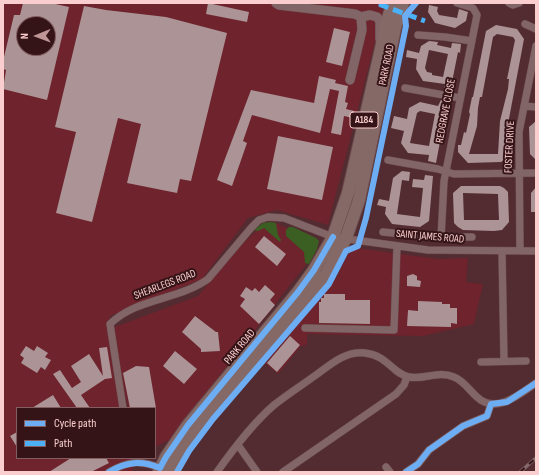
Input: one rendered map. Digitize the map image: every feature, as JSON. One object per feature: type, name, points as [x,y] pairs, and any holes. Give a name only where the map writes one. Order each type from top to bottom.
[{"type":"highway","name":"PARK ROAD","points":[[165,471],[306,300],[326,274],[346,238],[359,200],[358,173],[381,46],[393,3]]},
{"type":"highway","name":"PARK ROAD","points":[[165,471],[166,456],[188,425],[298,292],[314,270],[333,237],[348,193],[358,173],[395,28],[403,3]]},
{"type":"street","points":[[276,3],[279,5],[305,9],[355,14],[360,17],[370,15],[377,17],[380,21],[381,46]]},
{"type":"street","name":"REDGRAVE CLOSE","points":[[441,238],[445,172],[472,41],[476,11],[473,8],[457,3]]},
{"type":"street","points":[[508,3],[513,5],[519,3]]},
{"type":"street","points":[[350,80],[362,30],[360,17]]},
{"type":"street","points":[[525,24],[536,28]]},
{"type":"street","points":[[418,36],[445,37],[472,41]]},
{"type":"street","name":"FOSTER DRIVE","points":[[520,251],[519,132],[536,46]]},
{"type":"street","points":[[405,88],[460,98]]},
{"type":"street","points":[[524,106],[536,107]]},
{"type":"street","points":[[388,160],[454,174],[536,173]]},
{"type":"street","name":"SHEARLEGS ROAD","points":[[123,407],[110,324],[119,316],[142,305],[200,285],[208,279],[259,220],[277,216],[333,237]]},
{"type":"street","points":[[383,232],[441,238],[472,237]]},
{"type":"street","name":"SAINT JAMES ROAD","points":[[333,237],[440,251],[536,251]]},
{"type":"street","points":[[305,328],[394,330],[398,246]]},
{"type":"street","points":[[502,251],[504,361]]},
{"type":"street","points":[[217,472],[238,445],[274,405],[337,360],[348,354],[361,353],[376,355],[407,377],[438,374],[450,376],[465,384],[480,400],[491,404],[507,402],[536,383]]},
{"type":"street","points":[[481,362],[526,361]]},
{"type":"street","points":[[283,472],[396,394],[404,385],[407,377]]},
{"type":"street","points":[[406,472],[418,464],[429,450],[463,426],[487,416],[491,404]]},
{"type":"street","points":[[238,445],[257,472]]},
{"type":"street","points":[[109,472],[131,462],[147,463],[165,471]]},
{"type":"shaded area","points":[[3,3],[385,3],[328,225],[277,210],[248,218],[202,279],[110,316],[112,328],[198,296],[241,245],[262,226],[273,222],[318,241],[305,266],[169,440],[156,446],[156,407],[128,407],[114,340],[124,407],[16,407],[16,459],[131,459],[133,472],[3,472]]},
{"type":"shaded area","points":[[357,248],[438,259],[468,258],[466,282],[483,284],[474,324],[423,336],[307,334],[307,345],[301,346],[278,374],[265,363],[336,278],[349,251]]},
{"type":"green space","points":[[263,223],[276,223],[278,235],[281,240],[280,242],[264,228],[258,231],[254,230]]},
{"type":"green space","points":[[289,227],[293,227],[316,238],[319,241],[317,249],[309,264],[305,263],[304,252],[286,236],[286,230]]},
{"type":"building","points":[[23,3],[51,3],[69,7],[47,100],[3,89],[6,70],[3,69],[3,61],[14,15],[20,15]]},
{"type":"building","points":[[208,3],[249,12],[247,22],[206,14]]},
{"type":"building","points":[[429,5],[438,7],[437,11],[439,15],[457,18],[459,9],[468,12],[466,21],[455,28],[435,23],[428,12]]},
{"type":"building","points":[[84,6],[166,17],[227,33],[191,181],[180,179],[177,193],[127,183],[141,124],[118,118],[92,222],[56,213],[76,132],[55,127]]},
{"type":"building","points":[[496,25],[517,29],[524,39],[508,124],[508,157],[501,162],[468,163],[458,152],[458,145],[461,145],[464,132],[466,133],[486,31]],"holes":[[[497,34],[513,37],[515,40],[507,79],[509,79],[508,89],[500,121],[498,154],[469,154],[477,126],[478,108],[480,97],[482,97],[493,37]]]},
{"type":"building","points":[[334,28],[350,32],[342,66],[326,62]]},
{"type":"building","points":[[429,41],[438,42],[437,45],[451,48],[452,43],[461,44],[452,82],[454,83],[452,91],[444,89],[445,84],[423,81],[416,69],[417,59],[406,57],[407,50],[419,53],[421,46]],"holes":[[[429,50],[448,54],[443,77],[432,75],[432,73],[427,72],[425,68]]]},
{"type":"building","points":[[319,76],[336,80],[335,83],[348,86],[345,102],[348,103],[346,109],[354,111],[353,118],[344,116],[341,135],[331,133],[339,91],[330,89],[320,133],[252,115],[243,141],[247,143],[232,186],[217,180],[251,90],[314,103]]},
{"type":"building","points":[[441,100],[450,102],[448,110],[446,110],[436,163],[428,161],[429,155],[408,153],[401,143],[404,131],[391,128],[394,116],[407,119],[409,108],[420,102],[438,106]],"holes":[[[420,111],[435,114],[429,146],[410,143],[417,113]]]},
{"type":"building","points":[[536,121],[536,160],[530,154],[529,127]]},
{"type":"building","points":[[278,136],[333,147],[322,200],[267,189]]},
{"type":"building","points":[[402,171],[410,172],[409,181],[402,180],[397,214],[420,217],[423,188],[412,187],[413,179],[424,180],[425,175],[433,176],[429,221],[420,227],[392,224],[385,214],[386,207],[377,205],[379,199],[389,201],[393,178]]},
{"type":"building","points":[[461,186],[500,186],[504,188],[508,192],[509,222],[502,230],[463,230],[454,223],[453,193]],"holes":[[[463,193],[498,194],[499,220],[464,220]]]},
{"type":"building","points":[[536,187],[536,212],[531,212],[531,193]]},
{"type":"building","points":[[264,236],[286,254],[277,266],[255,247]]},
{"type":"building","points":[[413,274],[417,276],[417,280],[421,281],[420,287],[407,286],[407,276]]},
{"type":"building","points":[[265,285],[275,294],[270,300],[275,305],[259,324],[240,306],[245,299],[240,296],[246,287],[252,291],[255,288],[259,292]]},
{"type":"building","points":[[324,294],[345,294],[345,300],[370,300],[370,324],[319,323],[319,302],[321,302],[321,298],[324,298]]},
{"type":"building","points":[[418,301],[442,302],[442,304],[450,304],[450,308],[457,308],[457,324],[451,323],[451,327],[407,326],[408,310],[418,311]]},
{"type":"building","points":[[195,316],[218,332],[220,351],[201,352],[201,349],[182,332]]},
{"type":"building","points":[[290,336],[300,345],[277,372],[267,363]]},
{"type":"building","points":[[26,346],[34,351],[37,346],[48,353],[45,357],[51,360],[45,370],[41,367],[37,373],[21,363],[24,358],[20,355]]},
{"type":"building","points":[[107,347],[112,378],[105,379],[81,395],[89,407],[76,407],[53,374],[60,370],[72,388],[81,382],[71,366],[89,354],[103,376],[99,348]]},
{"type":"building","points":[[175,351],[197,369],[184,384],[163,366]]},
{"type":"building","points":[[136,366],[149,367],[156,407],[130,407],[123,373]]},
{"type":"building","points":[[53,395],[60,407],[34,407]]},
{"type":"building","points":[[16,433],[16,445],[10,436]]},
{"type":"building","points":[[69,459],[107,459],[109,463],[91,472],[49,472]]},
{"type":"railway","points":[[520,472],[536,458]]},
{"type":"marked path","points":[[382,3],[381,5],[425,21]]},
{"type":"cycle path","points":[[177,472],[189,451],[213,419],[329,284],[346,251],[358,246],[366,218],[406,26],[405,16],[416,3]]},
{"type":"cycle path","points":[[109,472],[121,466],[134,463],[153,465],[160,468],[188,425],[298,292],[314,270],[333,237]]},
{"type":"cycle path","points":[[406,472],[418,464],[429,450],[463,426],[487,416],[491,404],[507,402],[536,383]]}]
